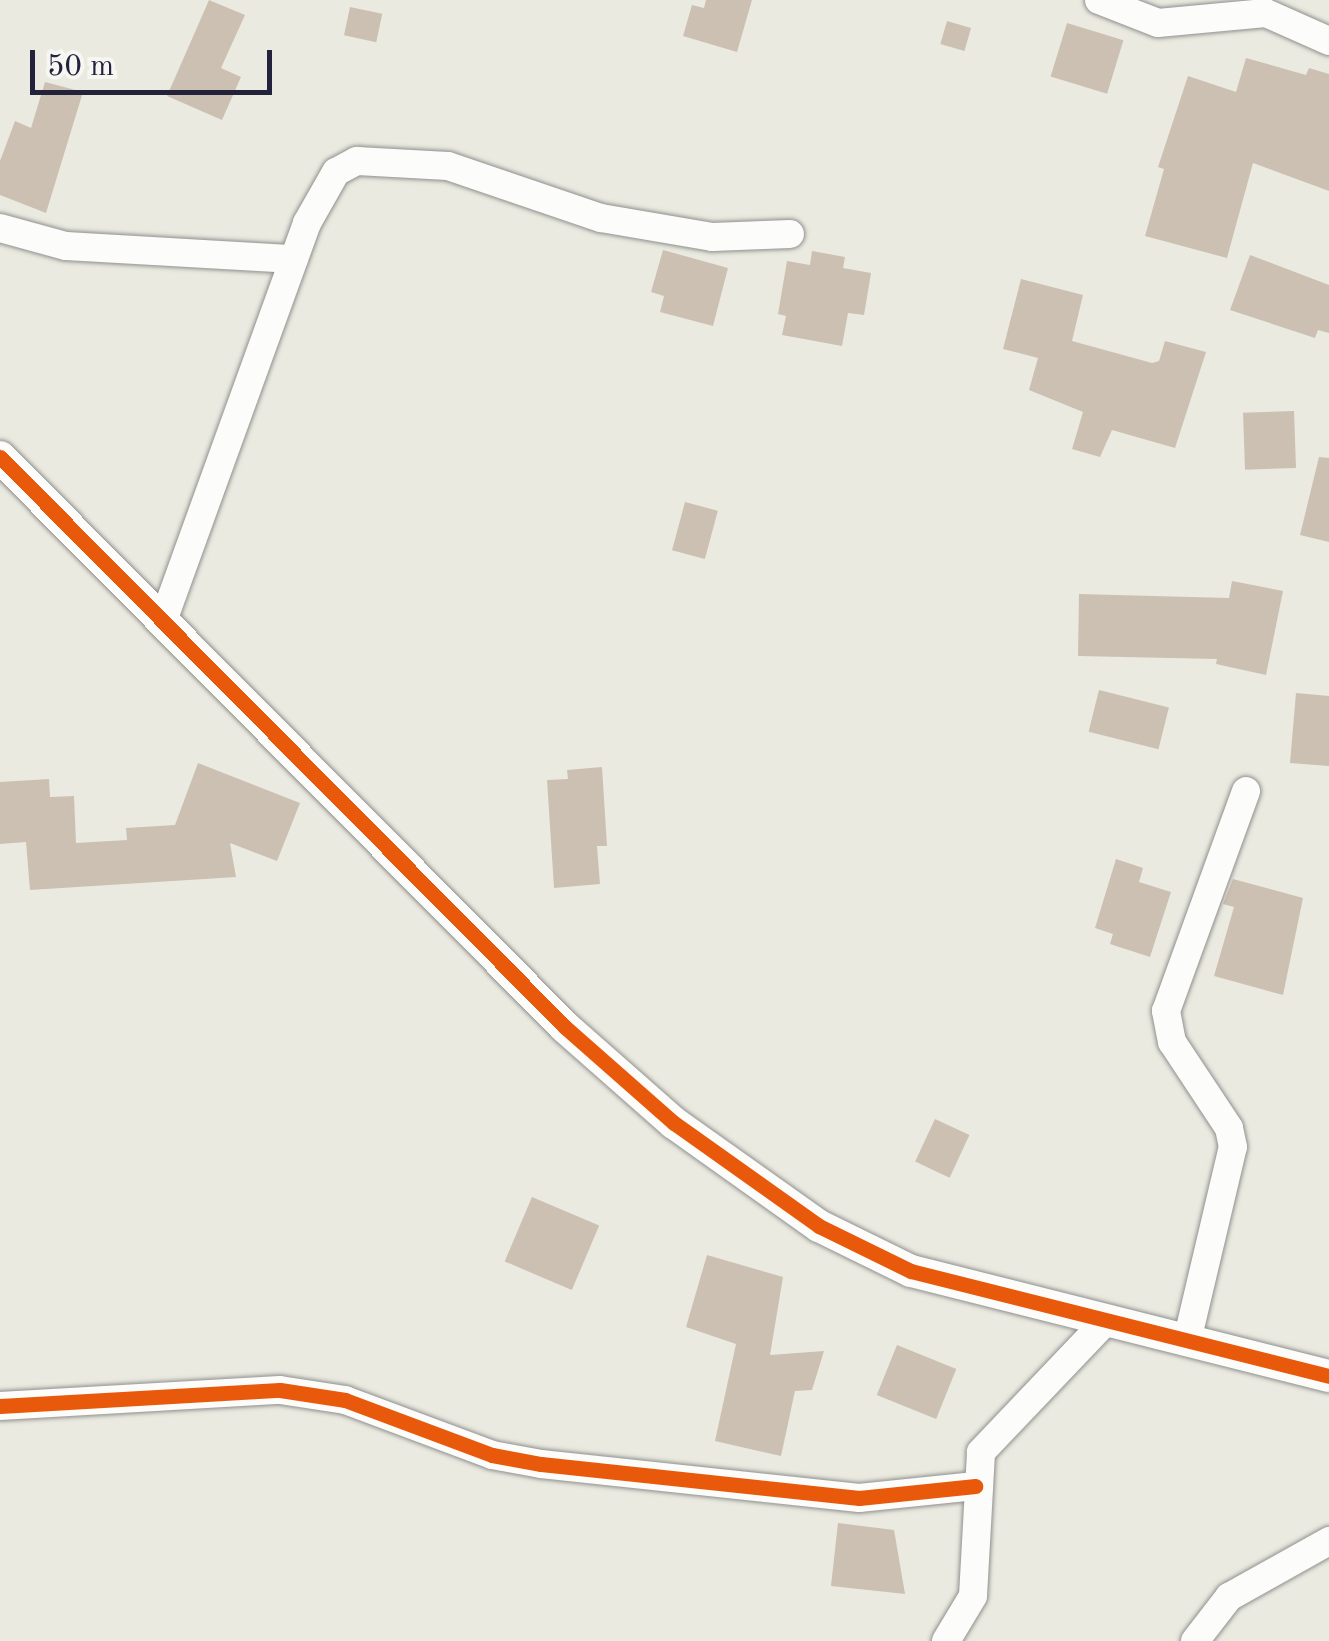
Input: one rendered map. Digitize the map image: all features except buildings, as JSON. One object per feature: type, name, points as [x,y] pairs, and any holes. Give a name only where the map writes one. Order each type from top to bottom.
[{"type":"street","points":[[1100,0],[1158,22],[1266,13],[1329,40]]},
{"type":"street","points":[[164,618],[294,259],[336,172],[357,161],[448,166],[601,218],[712,237],[790,234]]},
{"type":"street","points":[[0,228],[66,246],[294,259]]},
{"type":"street","points":[[0,457],[164,618],[564,1027],[674,1122],[819,1226],[911,1271],[1329,1376]]},
{"type":"street","points":[[1187,1342],[1233,1147],[1228,1128],[1172,1042],[1166,1011],[1246,790]]},
{"type":"street","points":[[946,1641],[973,1596],[974,1486],[981,1452],[1105,1322]]},
{"type":"street","points":[[0,1406],[280,1390],[345,1400],[492,1455],[540,1464],[859,1498],[974,1486]]},
{"type":"street","points":[[1195,1641],[1229,1597],[1329,1541]]},
{"type":"cycle path","points":[[0,457],[565,1027],[674,1123],[819,1226],[911,1271],[1329,1376]]},
{"type":"cycle path","points":[[0,1406],[280,1390],[345,1400],[492,1455],[541,1464],[859,1498],[975,1486]]}]
